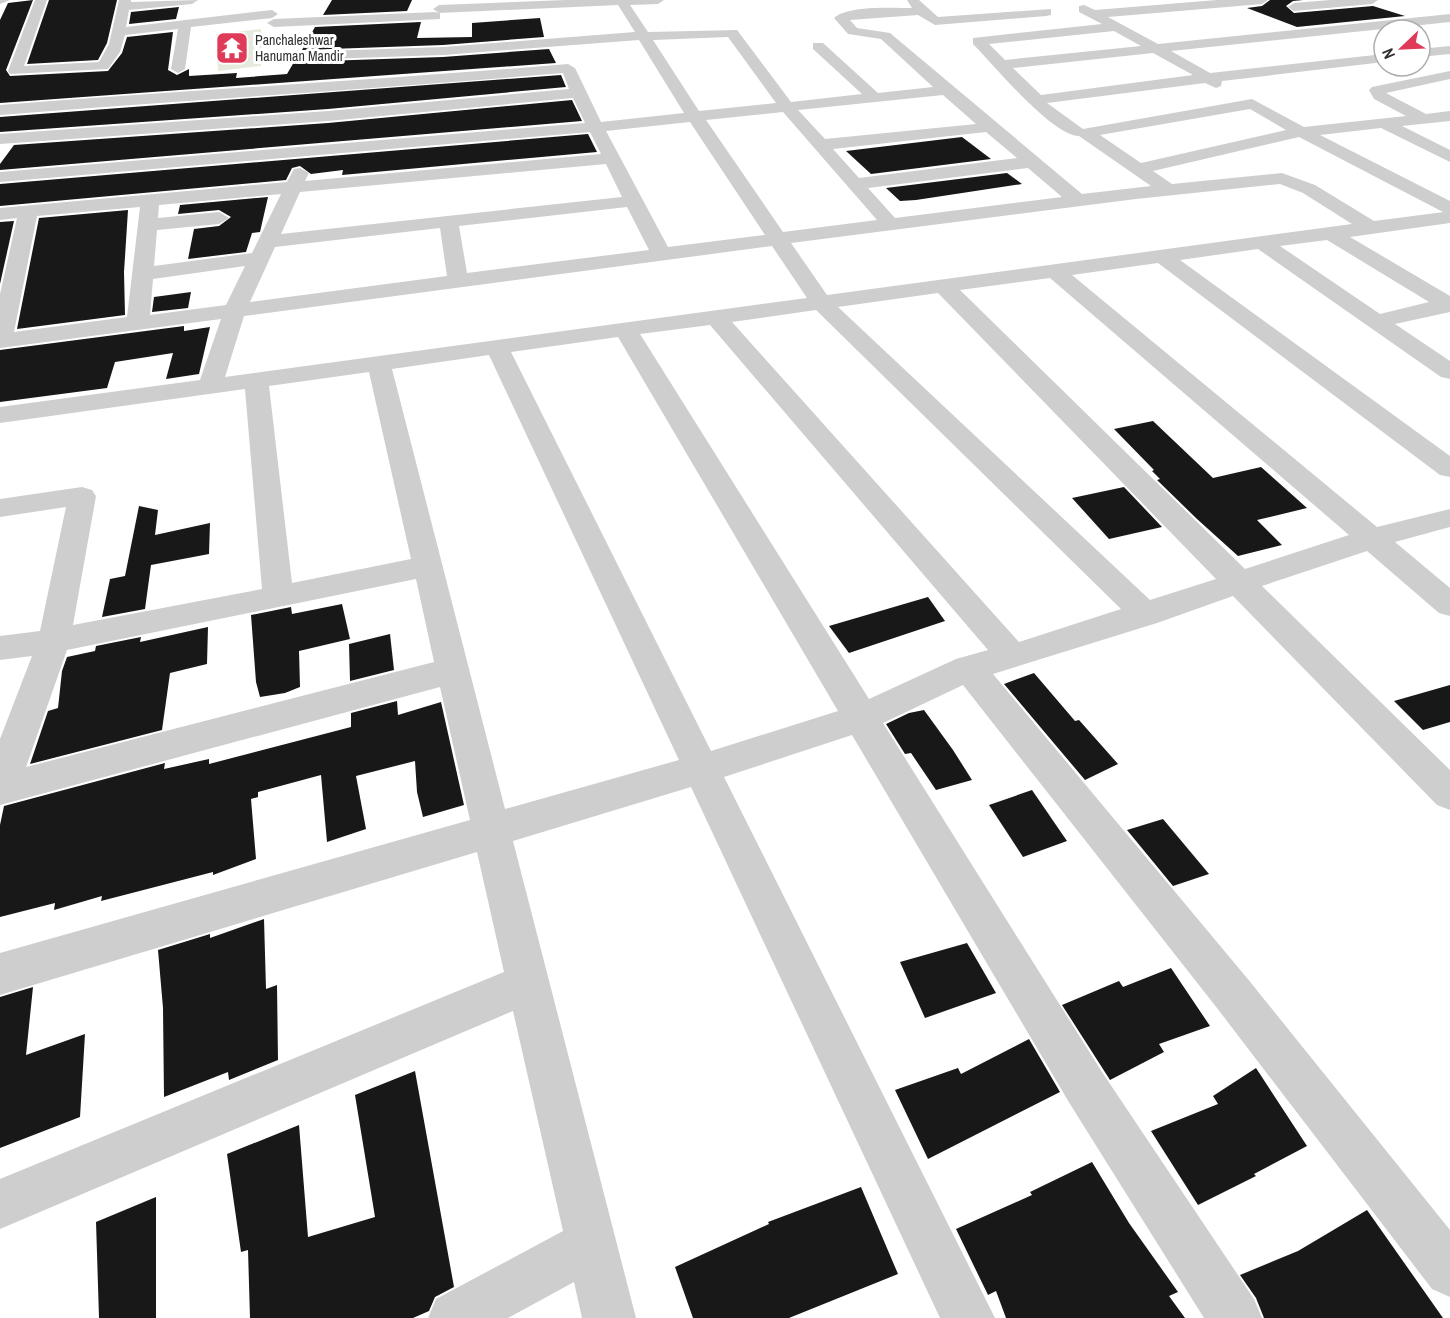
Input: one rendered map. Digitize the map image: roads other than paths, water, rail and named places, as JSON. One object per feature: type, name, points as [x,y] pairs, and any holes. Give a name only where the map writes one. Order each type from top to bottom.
[{"type":"street","points":[[41,0],[15,72],[103,66],[109,61],[124,4],[192,0]]},
{"type":"street","points":[[266,92],[267,40],[276,0]]},
{"type":"street","points":[[267,57],[415,52],[559,42],[633,17],[658,0]]},
{"type":"street","points":[[935,21],[1077,8],[1155,9],[1186,3],[1212,4],[1262,0]]},
{"type":"street","points":[[1342,29],[1290,6],[1372,0]]},
{"type":"street","points":[[117,32],[185,24],[273,19],[344,20],[439,5],[526,3],[732,33],[785,105],[892,226]]},
{"type":"street","points":[[1212,4],[1282,36]]},
{"type":"street","points":[[344,20],[345,5]]},
{"type":"street","points":[[415,52],[439,5]]},
{"type":"street","points":[[1077,132],[1044,111],[1037,100],[967,36],[935,21],[917,5],[841,18],[853,31],[885,36],[1077,200]]},
{"type":"street","points":[[1077,8],[1156,48],[1301,132],[1450,208]]},
{"type":"street","points":[[1155,9],[1176,20]]},
{"type":"street","points":[[633,17],[694,116],[779,237],[822,304],[1146,615]]},
{"type":"street","points":[[1432,20],[1450,18]]},
{"type":"street","points":[[1432,23],[1450,30]]},
{"type":"street","points":[[178,69],[185,24]]},
{"type":"street","points":[[1001,65],[1372,26]]},
{"type":"street","points":[[967,36],[1117,27]]},
{"type":"street","points":[[1196,30],[1217,41]]},
{"type":"street","points":[[559,42],[578,93],[661,254]]},
{"type":"street","points":[[818,46],[874,97]]},
{"type":"street","points":[[1432,52],[1450,50]]},
{"type":"street","points":[[1037,100],[1372,59]]},
{"type":"street","points":[[1,112],[105,102],[190,90],[266,92],[336,88],[568,68]]},
{"type":"street","points":[[1,112],[14,89],[27,85],[41,71]]},
{"type":"street","points":[[105,102],[115,72]]},
{"type":"street","points":[[1426,120],[1379,96],[1377,90],[1450,75]]},
{"type":"street","points":[[210,387],[234,309],[291,189],[312,152],[328,116],[336,88]]},
{"type":"street","points":[[0,177],[596,127],[785,105],[946,90]]},
{"type":"street","points":[[0,139],[328,116],[578,93]]},
{"type":"street","points":[[1169,190],[1085,132],[1252,104]]},
{"type":"street","points":[[1138,169],[1301,132],[1450,116]]},
{"type":"street","points":[[1386,124],[1450,157]]},
{"type":"street","points":[[820,145],[990,127]]},
{"type":"street","points":[[0,214],[611,158]]},
{"type":"street","points":[[855,184],[1031,162]]},
{"type":"street","points":[[28,212],[0,341],[779,237],[892,226],[1077,200],[1282,178],[1310,189],[1371,228]]},
{"type":"street","points":[[138,322],[150,201]]},
{"type":"street","points":[[143,274],[263,250],[449,223],[634,201]]},
{"type":"street","points":[[258,214],[280,212]]},
{"type":"street","points":[[148,225],[236,216]]},
{"type":"street","points":[[0,415],[1418,221],[1446,226]]},
{"type":"street","points":[[449,223],[458,280]]},
{"type":"street","points":[[1330,233],[1448,304]]},
{"type":"street","points":[[1262,243],[1450,372]]},
{"type":"street","points":[[1163,257],[1450,469]]},
{"type":"street","points":[[1055,272],[1450,605]]},
{"type":"street","points":[[944,287],[1450,794]]},
{"type":"street","points":[[1374,322],[1448,304]]},
{"type":"street","points":[[716,318],[1013,657]]},
{"type":"street","points":[[626,331],[1086,1088],[1235,1318]]},
{"type":"street","points":[[497,348],[968,1318]]},
{"type":"street","points":[[379,364],[426,567],[454,670],[526,984],[609,1318]]},
{"type":"street","points":[[256,381],[278,597]]},
{"type":"street","points":[[0,508],[82,496],[54,641],[0,788]]},
{"type":"street","points":[[0,974],[701,769],[861,718],[968,668],[1013,657],[1146,615],[1236,582],[1373,538],[1450,518]]},
{"type":"street","points":[[0,648],[54,641],[426,567]]},
{"type":"street","points":[[968,668],[1232,993],[1450,1271]]},
{"type":"street","points":[[0,788],[454,670]]},
{"type":"street","points":[[0,1204],[526,984]]},
{"type":"street","points":[[455,1318],[591,1244]]},
{"type":"place","name":"Panchaleshwar Hanuman Mandir","points":[[232,48]]}]
